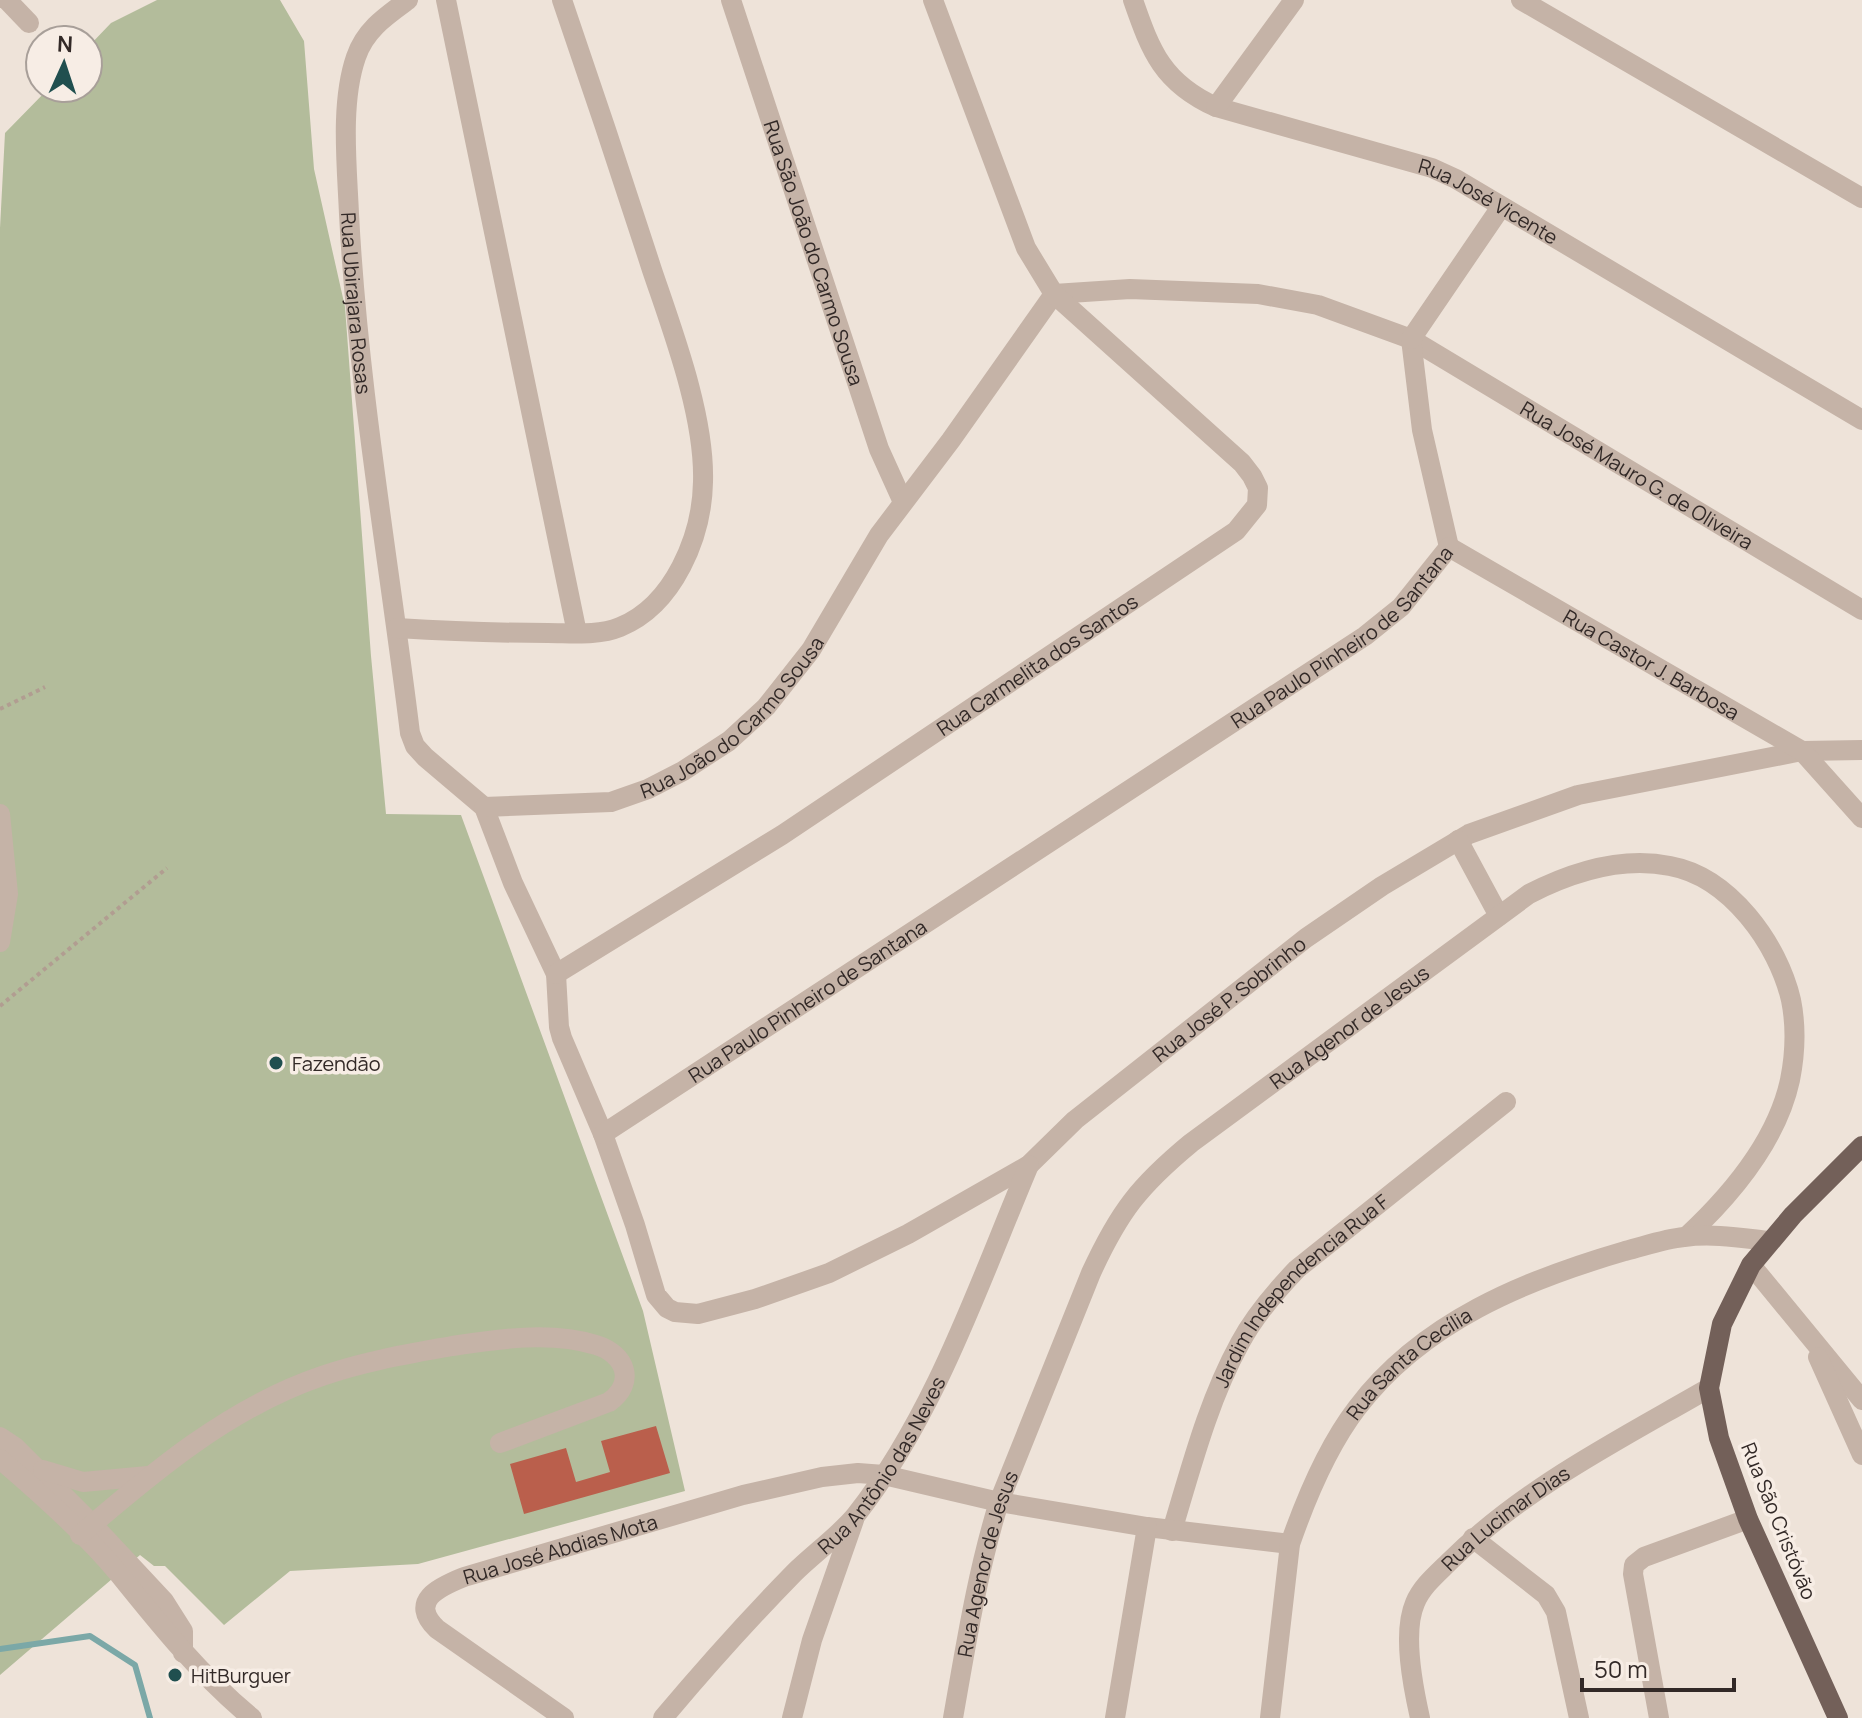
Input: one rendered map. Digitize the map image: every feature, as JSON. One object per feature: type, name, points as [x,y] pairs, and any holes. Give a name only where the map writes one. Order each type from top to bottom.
[{"type":"main road","name":"Rua São Cristóvão","points":[[1838,1718],[1748,1519],[1719,1438],[1709,1388],[1722,1324],[1751,1265],[1769,1241],[1861,1150]]},
{"type":"street","points":[[7,0],[29,23]]},
{"type":"street","name":"Rua Ubirajara Rosas","points":[[408,0],[368,33],[357,53],[349,79],[347,133],[352,262],[410,733],[415,746],[444,775],[484,807]]},
{"type":"street","points":[[446,0],[577,633]]},
{"type":"street","points":[[397,628],[493,633],[577,633],[617,628],[647,611],[666,589],[694,538],[701,513],[703,458],[674,336],[562,0]]},
{"type":"street","name":"Rua São João do Carmo Sousa","points":[[731,0],[879,449],[903,502]]},
{"type":"street","points":[[933,0],[1026,248],[1054,294],[1130,289],[1258,294],[1318,305],[1411,339],[1501,207]]},
{"type":"street","name":"Rua José Vicente","points":[[1133,0],[1148,44],[1164,71],[1197,99],[1432,168],[1456,179],[1862,420]]},
{"type":"street","points":[[1216,107],[1294,0]]},
{"type":"street","points":[[1521,0],[1862,198]]},
{"type":"street","name":"Rua João do Carmo Sousa","points":[[484,807],[611,802],[648,789],[683,771],[729,741],[766,707],[811,650],[850,582],[903,502],[951,440],[1054,294]]},
{"type":"street","name":"Rua Carmelita dos Santos","points":[[556,974],[795,827],[1169,578],[1236,531],[1249,518],[1257,505],[1258,488],[1247,469],[1054,294]]},
{"type":"street","name":"Rua Paulo Pinheiro de Santana","points":[[603,1134],[1365,636],[1401,607],[1449,547],[1422,430],[1411,339]]},
{"type":"street","name":"Rua José Mauro G. de Oliveira","points":[[1411,339],[1862,610]]},
{"type":"street","name":"Rua Castor J. Barbosa","points":[[1449,547],[1802,751]]},
{"type":"street","points":[[1802,751],[1862,750]]},
{"type":"street","points":[[1802,751],[1862,818]]},
{"type":"street","name":"Rua José P. Sobrinho","points":[[603,1134],[656,1295],[667,1308],[686,1314],[742,1303],[829,1273],[908,1234],[1029,1165],[1075,1120],[1306,938],[1382,886],[1458,840],[1509,817],[1578,795],[1802,751]]},
{"type":"street","points":[[484,807],[513,883],[556,974],[562,1038],[603,1134]]},
{"type":"street","points":[[0,814],[8,894],[0,942]]},
{"type":"street","points":[[1458,840],[1499,916]]},
{"type":"street","name":"Rua Agenor de Jesus","points":[[953,1718],[975,1595],[999,1502],[1091,1273],[1106,1241],[1141,1187],[1191,1143],[1529,894],[1591,869],[1641,862],[1673,866],[1701,877],[1730,898],[1755,925],[1769,947],[1791,1002],[1794,1039],[1790,1078],[1782,1107],[1745,1171],[1713,1212],[1687,1236]]},
{"type":"street","name":"Jardim Independencia Rua F","points":[[1172,1531],[1226,1370],[1241,1341],[1274,1293],[1297,1269],[1506,1102]]},
{"type":"street","name":"Rua Antônio das Neves","points":[[663,1718],[791,1576],[854,1518],[884,1475],[951,1349],[1029,1165]]},
{"type":"street","name":"Rua Santa Cecília","points":[[1270,1718],[1290,1544],[1314,1483],[1356,1408],[1417,1346],[1449,1324],[1508,1293],[1590,1261],[1687,1236],[1769,1241]]},
{"type":"street","points":[[1751,1265],[1862,1400]]},
{"type":"street","points":[[1808,1335],[1862,1455]]},
{"type":"street","points":[[86,1529],[148,1476],[204,1436],[275,1396],[319,1376],[381,1358],[527,1337],[591,1343],[606,1348],[619,1358],[625,1376],[625,1386],[619,1395],[609,1402],[500,1443]]},
{"type":"street","name":"Rua Lucimar Dias","points":[[1420,1718],[1410,1660],[1410,1628],[1414,1605],[1430,1580],[1473,1538],[1528,1495],[1576,1463],[1709,1388]]},
{"type":"street","points":[[0,1437],[36,1468],[137,1585],[164,1601],[183,1631],[183,1653],[252,1718]]},
{"type":"street","points":[[0,1459],[86,1529]]},
{"type":"street","points":[[36,1468],[83,1482],[148,1476]]},
{"type":"street","name":"Rua José Abdias Mota","points":[[564,1718],[437,1629],[425,1613],[425,1605],[432,1595],[446,1584],[464,1577],[743,1495],[822,1477],[858,1473],[884,1475]]},
{"type":"street","points":[[884,1475],[999,1502],[1172,1531],[1290,1544]]},
{"type":"street","points":[[792,1718],[812,1640],[854,1518]]},
{"type":"street","points":[[1659,1718],[1633,1574],[1634,1565],[1644,1557],[1748,1519]]},
{"type":"street","points":[[1115,1718],[1147,1527]]},
{"type":"street","points":[[1473,1538],[1546,1595],[1556,1612],[1579,1718]]},
{"type":"path","points":[[0,709],[45,687]]},
{"type":"path","points":[[0,1006],[167,868]]},
{"type":"green space","name":"Fazendão","points":[[157,0],[280,0],[304,41],[314,169],[345,307],[386,814],[461,815],[643,1311],[685,1491],[418,1564],[290,1571],[224,1625],[165,1566],[154,1566],[140,1555],[0,1675],[0,228],[5,133],[33,104],[104,104],[104,30],[111,23]]},
{"type":"building","points":[[656,1426],[670,1473],[524,1514],[510,1464],[566,1448],[576,1482],[610,1472],[601,1441]]},
{"type":"waterway","points":[[0,1649],[90,1636],[135,1665],[150,1718]]},
{"type":"place","name":"Fazendão","points":[[276,1063]]},
{"type":"place","name":"HitBurguer","points":[[175,1675]]}]
